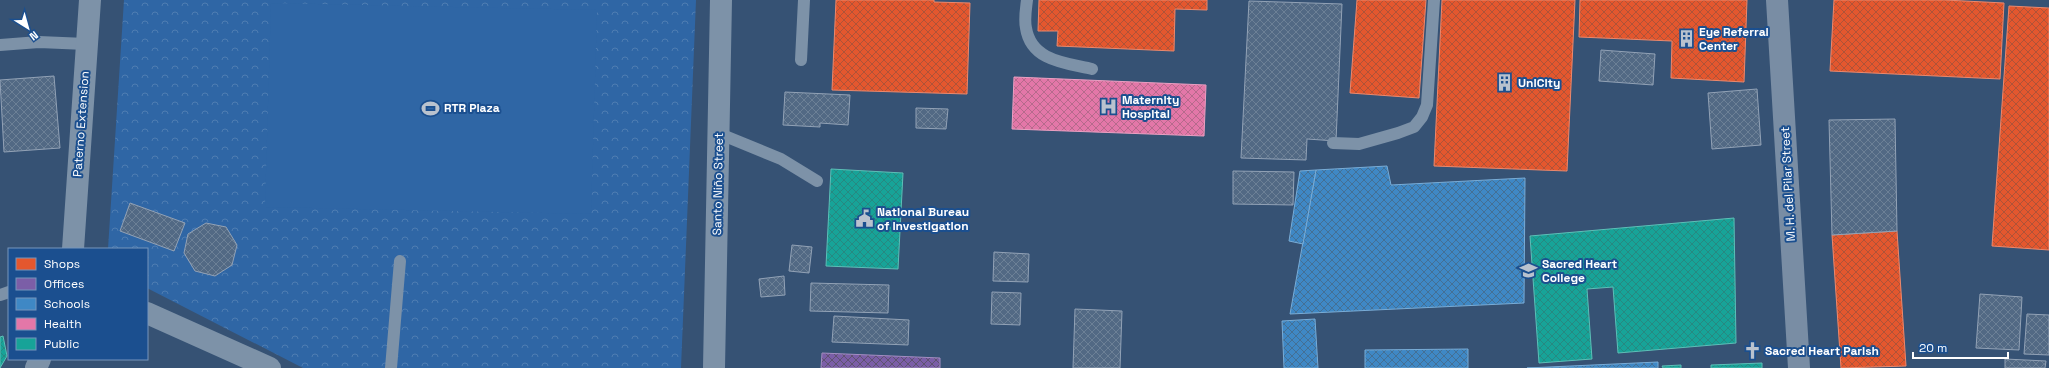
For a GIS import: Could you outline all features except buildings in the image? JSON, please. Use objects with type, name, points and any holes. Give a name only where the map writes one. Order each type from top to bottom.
[{"type":"street","name":"Paterno Extension","points":[[73,248],[90,0]]},
{"type":"street","name":"Santo Niño Street","points":[[714,368],[720,134],[721,0]]},
{"type":"street","name":"M. H. del Pilar Street","points":[[1777,0],[1799,368]]},
{"type":"street","points":[[148,313],[270,368]]},
{"type":"lane","points":[[801,60],[804,0]]},
{"type":"lane","points":[[1027,0],[1026,27],[1029,42],[1038,53],[1053,60],[1092,69]]},
{"type":"lane","points":[[1333,143],[1359,144],[1380,139],[1414,127],[1422,117],[1427,105],[1434,0]]},
{"type":"lane","points":[[0,45],[38,42],[86,44]]},
{"type":"lane","points":[[720,134],[781,159],[817,181]]},
{"type":"lane","points":[[391,368],[400,261]]},
{"type":"green space","points":[[124,0],[696,0],[681,368],[303,368],[148,289],[148,248],[108,248]]},
{"type":"green space","name":"RTR Plaza","points":[[271,3],[597,10],[591,214],[265,207]]},
{"type":"place","name":"Eye Referral Center","points":[[1686,39]]},
{"type":"place","name":"UniCity","points":[[1505,83]]},
{"type":"place","name":"Maternity Hospital","points":[[1109,107]]},
{"type":"place","name":"RTR Plaza","points":[[431,108]]},
{"type":"place","name":"National Bureau of Investigation","points":[[864,219]]},
{"type":"place","name":"Sacred Heart College","points":[[1529,271]]},
{"type":"place","name":"Sacred Heart Parish","points":[[1752,351]]}]
